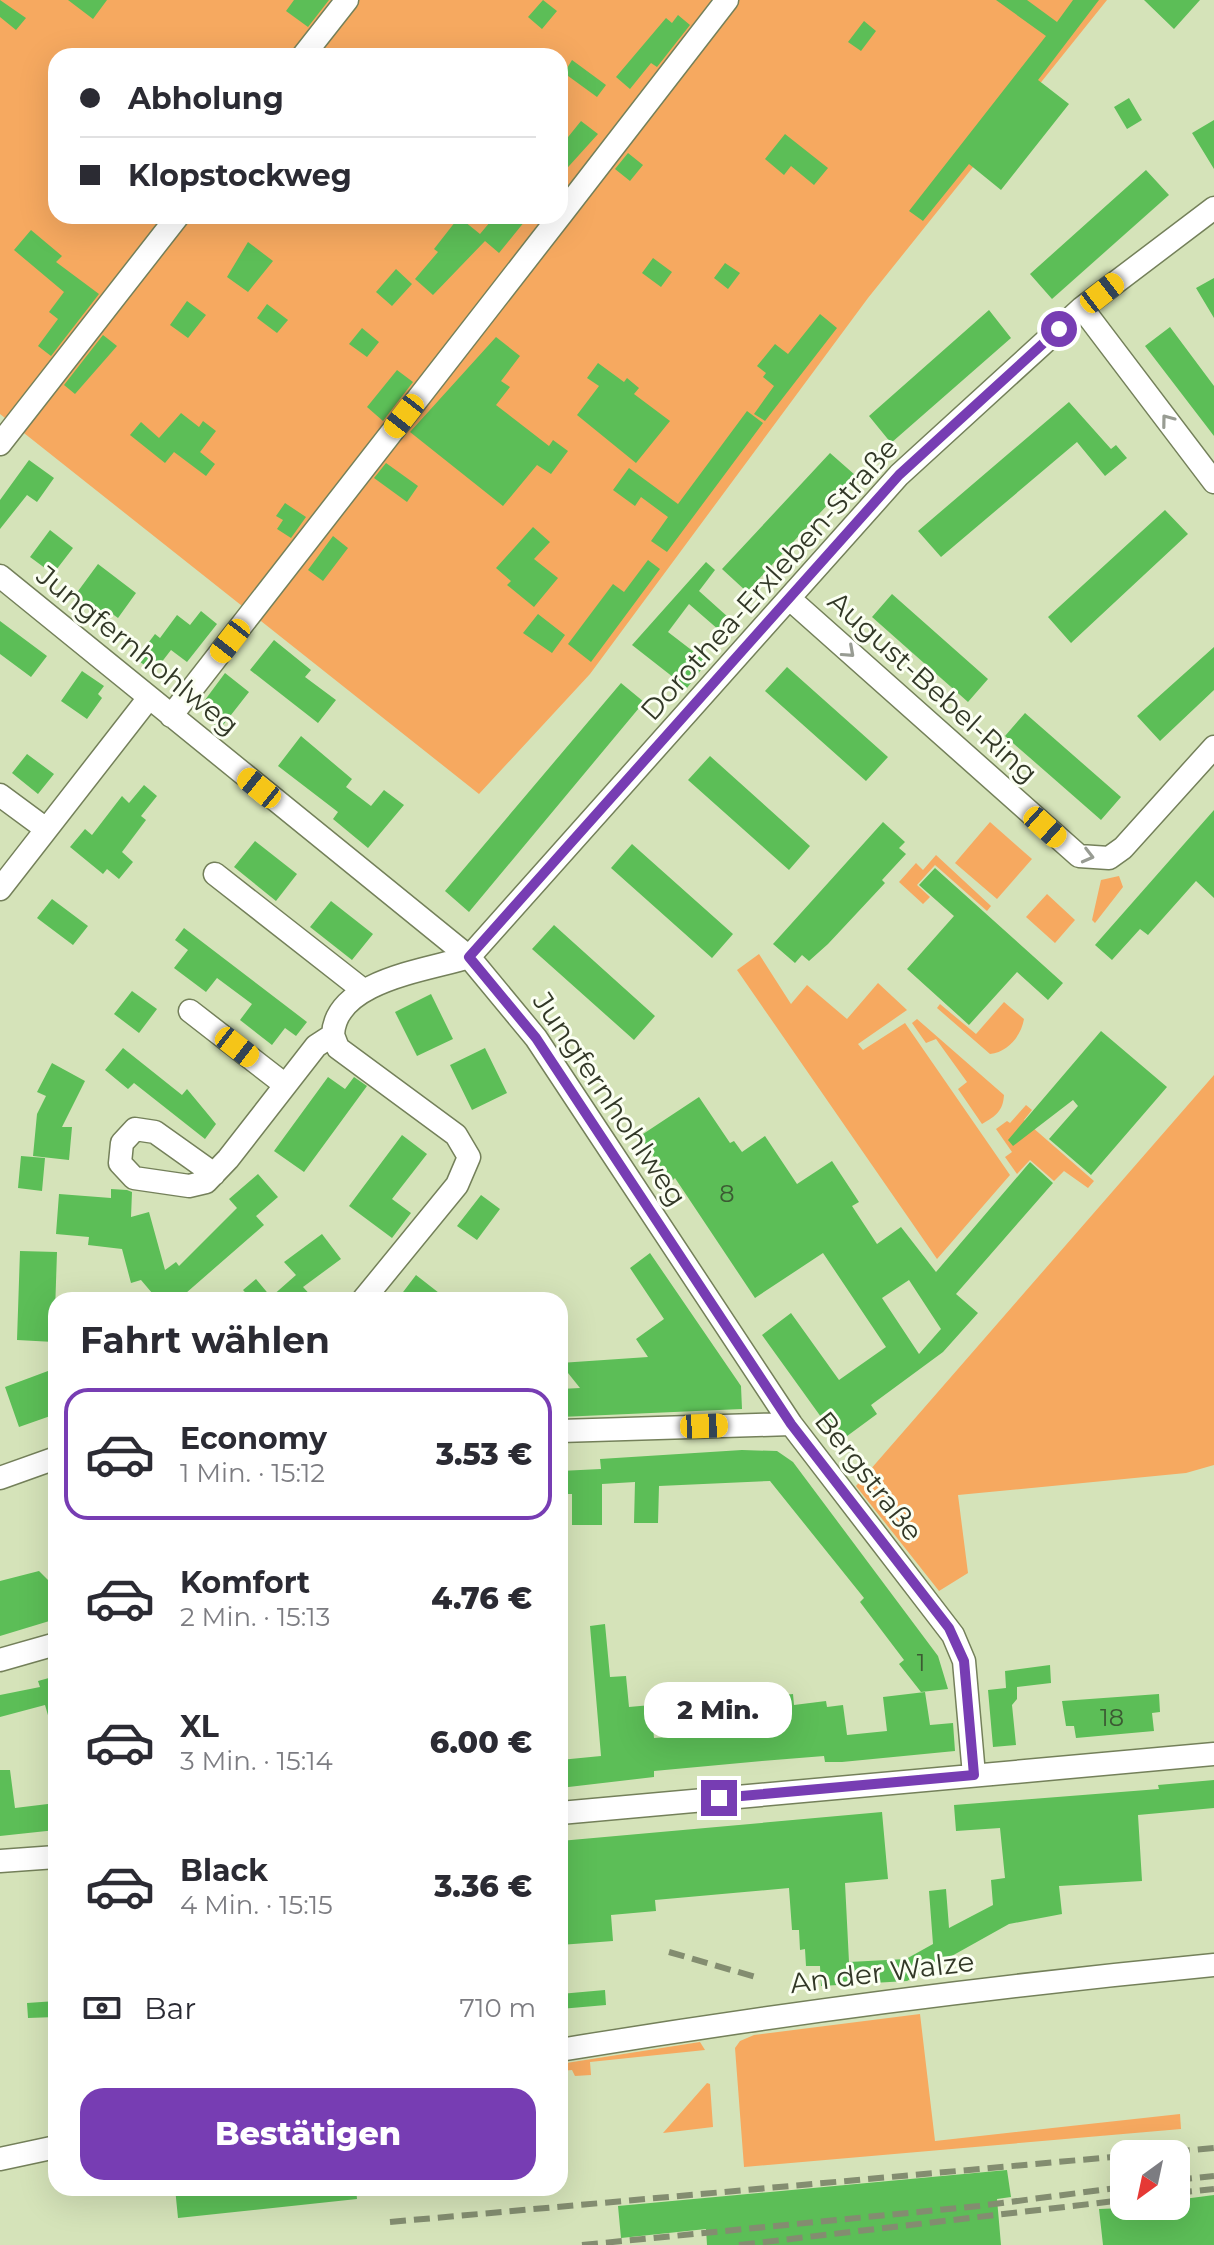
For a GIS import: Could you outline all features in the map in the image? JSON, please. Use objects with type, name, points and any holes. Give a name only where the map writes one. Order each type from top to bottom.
[{"type":"street","points":[[309,48],[347,0]]},
{"type":"street","points":[[568,206],[727,0]]},
{"type":"street","name":"Dorothea-Erxleben-Straße","points":[[469,957],[791,600],[899,475],[1082,308],[1214,208]]},
{"type":"street","points":[[0,444],[172,224]]},
{"type":"street","points":[[171,716],[554,224]]},
{"type":"street","points":[[1082,308],[1214,482]]},
{"type":"street","name":"Jungfernhohlweg","points":[[0,576],[469,957],[536,1038],[791,1424]]},
{"type":"street","name":"August-Bebel-Ring","points":[[791,600],[1079,856],[1109,858],[1123,848],[1214,747]]},
{"type":"street","points":[[0,889],[148,699]]},
{"type":"street","points":[[0,795],[46,829]]},
{"type":"street","points":[[215,874],[363,990]]},
{"type":"street","points":[[370,1292],[457,1185],[469,1157],[456,1135],[338,1048],[333,1035],[336,1022],[363,990],[469,957]]},
{"type":"street","points":[[190,1011],[284,1084]]},
{"type":"street","points":[[214,1174],[316,1046],[333,1035]]},
{"type":"street","name":"Bergstraße","points":[[568,1431],[791,1424],[958,1643],[964,1661],[974,1775]]},
{"type":"street","points":[[0,1478],[48,1461]]},
{"type":"street","points":[[0,1660],[48,1646]]},
{"type":"street","points":[[568,1812],[1214,1754]]},
{"type":"street","points":[[0,1861],[48,1858]]},
{"type":"street","name":"An der Walze","points":[[568,2049],[775,2016],[1048,1981],[1214,1965]]},
{"type":"street","points":[[0,2159],[48,2149]]},
{"type":"shaded area","points":[[0,0],[1107,0],[868,298],[590,674],[479,794],[0,414]]},
{"type":"shaded area","points":[[990,822],[1032,859],[997,899],[955,863]]},
{"type":"shaded area","points":[[936,855],[991,906],[987,911],[935,865],[917,885],[930,897],[923,904],[899,882],[916,863],[923,870]]},
{"type":"shaded area","points":[[1119,876],[1123,887],[1095,923],[1092,920],[1101,880]]},
{"type":"shaded area","points":[[1047,894],[1075,920],[1055,943],[1026,917]]},
{"type":"shaded area","points":[[759,954],[791,1004],[807,985],[847,1019],[878,983],[907,1010],[858,1044],[863,1050],[905,1023],[1010,1175],[937,1259],[737,970]]},
{"type":"shaded area","points":[[1004,1002],[1024,1019],[1017,1037],[1008,1047],[990,1054],[937,1008],[940,1004],[976,1034]]},
{"type":"shaded area","points":[[917,1019],[1004,1095],[995,1116],[982,1124],[958,1089],[967,1082],[936,1039],[926,1043],[912,1023]]},
{"type":"shaded area","points":[[1214,1075],[1214,1465],[1186,1473],[958,1495],[968,1573],[939,1591],[856,1486]]},
{"type":"shaded area","points":[[1026,1105],[1032,1110],[1024,1120],[1094,1181],[1088,1188],[1064,1171],[1054,1181],[1030,1160],[1017,1174],[1005,1157],[1012,1152],[996,1129],[1007,1121],[1010,1123]]},
{"type":"shaded area","points":[[920,2014],[935,2141],[1180,2114],[1181,2129],[744,2167],[735,2048],[740,2041],[754,2035]]},
{"type":"shaded area","points":[[700,2042],[705,2050],[590,2062],[591,2075],[575,2076],[572,2070],[568,2070],[568,2063]]},
{"type":"shaded area","points":[[707,2083],[710,2084],[713,2127],[663,2133]]},
{"type":"building","points":[[0,0],[26,18],[16,30],[0,17]]},
{"type":"building","points":[[68,0],[107,0],[93,19]]},
{"type":"building","points":[[294,0],[329,0],[308,27],[286,11]]},
{"type":"building","points":[[543,0],[557,11],[542,29],[528,17]]},
{"type":"building","points":[[996,0],[1027,0],[1057,22],[1073,0],[1099,0],[1038,80],[1069,104],[1001,190],[969,164],[923,221],[909,211],[1046,36]]},
{"type":"building","points":[[1144,0],[1200,0],[1174,29]]},
{"type":"building","points":[[678,15],[690,25],[657,67],[651,63],[630,89],[616,77],[666,18],[672,23]]},
{"type":"building","points":[[864,21],[876,31],[861,51],[848,42]]},
{"type":"building","points":[[572,60],[606,85],[597,97],[568,76]]},
{"type":"building","points":[[1129,98],[1142,120],[1127,129],[1114,107]]},
{"type":"building","points":[[1214,120],[1214,169],[1192,133]]},
{"type":"building","points":[[581,121],[598,134],[568,167],[568,137]]},
{"type":"building","points":[[785,134],[828,168],[814,185],[791,166],[784,175],[765,159]]},
{"type":"building","points":[[628,153],[643,165],[630,181],[615,169]]},
{"type":"building","points":[[1146,170],[1169,195],[1052,299],[1030,274]]},
{"type":"building","points":[[454,224],[468,224],[480,234],[488,224],[523,224],[499,253],[485,241],[433,295],[415,279],[438,252],[434,249]]},
{"type":"building","points":[[31,230],[62,256],[56,262],[99,294],[51,356],[38,346],[58,319],[49,312],[64,292],[14,250]]},
{"type":"building","points":[[248,242],[273,261],[248,292],[227,277]]},
{"type":"building","points":[[653,258],[672,272],[661,287],[642,273]]},
{"type":"building","points":[[725,263],[740,273],[728,289],[714,278]]},
{"type":"building","points":[[396,269],[412,284],[392,306],[376,292]]},
{"type":"building","points":[[1214,278],[1214,318],[1196,288]]},
{"type":"building","points":[[187,301],[206,315],[188,338],[170,325]]},
{"type":"building","points":[[267,304],[288,320],[277,333],[257,318]]},
{"type":"building","points":[[989,310],[1011,338],[891,443],[869,416]]},
{"type":"building","points":[[820,314],[837,328],[765,421],[754,414],[774,386],[763,377],[766,373],[757,366],[775,344],[788,354]]},
{"type":"building","points":[[1170,327],[1214,386],[1214,436],[1145,346]]},
{"type":"building","points":[[362,328],[379,342],[367,357],[349,344]]},
{"type":"building","points":[[103,335],[117,346],[75,394],[64,385]]},
{"type":"building","points":[[496,337],[520,356],[501,381],[510,387],[496,405],[549,446],[553,440],[568,451],[551,474],[537,465],[503,506],[410,432]]},
{"type":"building","points":[[598,363],[624,382],[627,378],[639,388],[634,394],[670,421],[636,463],[577,415],[599,386],[587,378]]},
{"type":"building","points":[[397,370],[413,382],[383,421],[367,407]]},
{"type":"building","points":[[1069,402],[1111,449],[1116,445],[1127,458],[1105,476],[1077,442],[941,557],[918,531]]},
{"type":"building","points":[[747,411],[763,423],[667,552],[651,541],[668,517],[641,497],[635,506],[613,490],[629,468],[678,504]]},
{"type":"building","points":[[181,413],[199,427],[203,421],[216,431],[200,452],[215,464],[206,476],[174,452],[165,463],[130,435],[141,422],[159,438]]},
{"type":"building","points":[[830,453],[855,475],[747,592],[722,569]]},
{"type":"building","points":[[29,460],[54,478],[37,502],[27,495],[0,529],[0,500]]},
{"type":"building","points":[[386,463],[418,486],[407,502],[374,478]]},
{"type":"building","points":[[285,503],[306,517],[291,538],[277,529],[283,520],[276,516]]},
{"type":"building","points":[[1165,510],[1188,534],[1071,643],[1048,617]]},
{"type":"building","points":[[533,527],[550,542],[534,559],[558,578],[534,607],[507,585],[511,581],[496,568]]},
{"type":"building","points":[[50,530],[73,548],[53,574],[30,557]]},
{"type":"building","points":[[333,536],[348,548],[323,581],[308,570]]},
{"type":"building","points":[[648,560],[660,569],[591,662],[568,644],[613,584],[624,592]]},
{"type":"building","points":[[706,562],[715,570],[699,591],[738,626],[727,637],[689,604],[668,632],[707,662],[687,688],[632,645]]},
{"type":"building","points":[[98,564],[136,593],[118,618],[107,610],[101,619],[73,598]]},
{"type":"building","points":[[892,594],[988,679],[968,702],[872,617]]},
{"type":"building","points":[[201,611],[217,624],[187,662],[171,650],[154,672],[136,659],[155,634],[160,638],[177,615],[190,625]]},
{"type":"building","points":[[538,614],[565,635],[552,653],[523,633]]},
{"type":"building","points":[[0,621],[47,656],[31,677],[0,654]]},
{"type":"building","points":[[274,640],[311,670],[305,677],[336,700],[318,723],[250,670]]},
{"type":"building","points":[[1214,647],[1214,690],[1160,741],[1137,716]]},
{"type":"building","points":[[787,667],[888,757],[866,781],[765,691]]},
{"type":"building","points":[[82,671],[104,686],[98,694],[102,698],[87,719],[61,701]]},
{"type":"building","points":[[225,673],[249,692],[220,729],[208,719],[212,713],[202,704]]},
{"type":"building","points":[[621,683],[644,702],[469,912],[445,891]]},
{"type":"building","points":[[1025,713],[1121,797],[1101,820],[1005,736]]},
{"type":"building","points":[[301,736],[352,779],[346,787],[371,806],[384,790],[404,805],[368,848],[333,819],[338,812],[278,766]]},
{"type":"building","points":[[27,754],[54,774],[38,794],[12,773]]},
{"type":"building","points":[[710,756],[810,846],[789,870],[688,780]]},
{"type":"building","points":[[144,785],[157,796],[141,816],[146,820],[122,852],[133,862],[119,879],[107,869],[103,874],[70,847],[85,829],[92,835],[122,796],[129,803]]},
{"type":"building","points":[[1214,810],[1214,898],[1196,881],[1148,935],[1140,929],[1112,960],[1095,945]]},
{"type":"building","points":[[883,822],[905,842],[899,848],[906,854],[882,880],[885,883],[828,944],[809,961],[802,955],[795,963],[773,944]]},
{"type":"building","points":[[255,841],[297,874],[276,901],[234,867]]},
{"type":"building","points":[[632,844],[733,934],[712,958],[611,868]]},
{"type":"building","points":[[935,868],[1063,983],[1048,1000],[1017,972],[969,1025],[907,969],[954,916],[919,885]]},
{"type":"building","points":[[52,899],[88,926],[73,945],[37,918]]},
{"type":"building","points":[[331,901],[373,934],[352,960],[310,927]]},
{"type":"building","points":[[554,925],[655,1016],[634,1040],[532,949]]},
{"type":"building","points":[[184,928],[307,1022],[296,1036],[285,1028],[272,1045],[240,1020],[252,1004],[217,978],[206,992],[174,968],[188,950],[175,940]]},
{"type":"building","points":[[132,991],[157,1009],[139,1033],[114,1014]]},
{"type":"building","points":[[431,994],[453,1039],[417,1056],[395,1012]]},
{"type":"building","points":[[1101,1031],[1167,1087],[1091,1175],[1049,1139],[1078,1106],[1073,1100],[1013,1146],[1008,1140]]},
{"type":"building","points":[[123,1048],[182,1095],[187,1089],[216,1124],[205,1139],[134,1083],[128,1089],[105,1070]]},
{"type":"building","points":[[485,1048],[507,1093],[472,1110],[450,1065]]},
{"type":"building","points":[[52,1063],[85,1081],[62,1127],[72,1127],[69,1160],[33,1156],[37,1114],[46,1096],[37,1092]]},
{"type":"building","points":[[328,1077],[345,1089],[354,1077],[367,1086],[304,1172],[274,1151]]},
{"type":"building","points":[[699,1097],[730,1143],[734,1141],[742,1152],[765,1136],[797,1184],[832,1161],[859,1202],[852,1206],[877,1244],[901,1227],[936,1272],[1030,1162],[1053,1183],[956,1294],[978,1313],[943,1352],[871,1405],[877,1414],[839,1442],[762,1335],[791,1313],[839,1380],[886,1347],[823,1253],[755,1298],[675,1178],[671,1182],[640,1136]],"holes":[[[909,1280],[941,1329],[919,1354],[882,1298]]]},
{"type":"building","points":[[402,1135],[427,1154],[392,1199],[411,1213],[392,1238],[349,1206]]},
{"type":"building","points":[[21,1156],[45,1158],[42,1191],[18,1188]]},
{"type":"building","points":[[258,1174],[278,1197],[256,1216],[264,1225],[187,1292],[151,1292],[141,1280],[131,1283],[122,1249],[88,1245],[89,1237],[56,1234],[59,1194],[111,1198],[111,1189],[127,1190],[132,1192],[131,1217],[149,1212],[165,1270],[176,1262],[179,1266],[237,1208],[229,1199]]},
{"type":"building","points":[[481,1195],[500,1209],[477,1240],[457,1226]]},
{"type":"building","points":[[322,1234],[341,1259],[303,1287],[308,1292],[277,1292],[296,1275],[284,1262]]},
{"type":"building","points":[[20,1251],[57,1252],[56,1292],[48,1292],[48,1342],[17,1340]]},
{"type":"building","points":[[650,1253],[741,1386],[742,1409],[568,1417],[568,1389],[580,1388],[568,1373],[568,1362],[648,1357],[636,1339],[664,1319],[630,1268]]},
{"type":"building","points":[[416,1275],[438,1292],[403,1292]]},
{"type":"building","points":[[256,1279],[267,1292],[245,1292],[243,1290]]},
{"type":"building","points":[[48,1371],[48,1417],[19,1427],[5,1387]]},
{"type":"building","points":[[742,1450],[777,1451],[793,1462],[938,1656],[948,1689],[921,1692],[899,1664],[904,1660],[860,1602],[864,1598],[770,1481],[659,1486],[658,1523],[634,1523],[635,1482],[602,1484],[602,1525],[572,1525],[568,1471],[601,1469],[600,1459]]},
{"type":"building","points":[[39,1571],[48,1580],[48,1621],[0,1636],[0,1581]]},
{"type":"building","points":[[605,1624],[610,1677],[626,1676],[629,1707],[651,1705],[654,1738],[698,1735],[698,1704],[722,1704],[721,1726],[768,1720],[765,1697],[793,1694],[794,1705],[826,1701],[827,1707],[843,1705],[847,1735],[887,1731],[883,1697],[925,1692],[930,1725],[953,1723],[955,1751],[842,1762],[825,1762],[824,1756],[654,1771],[654,1777],[568,1787],[568,1759],[601,1756],[590,1626]]},
{"type":"building","points":[[1050,1665],[1051,1683],[1017,1687],[1017,1699],[1012,1705],[1016,1745],[993,1747],[988,1690],[1006,1688],[1005,1671]]},
{"type":"building","points":[[48,1678],[48,1715],[45,1705],[0,1717],[0,1695],[40,1687],[38,1681]]},
{"type":"building","points":[[1159,1694],[1160,1712],[1152,1713],[1154,1731],[1076,1738],[1074,1726],[1066,1726],[1062,1701]]},
{"type":"building","points":[[0,1770],[10,1770],[15,1808],[48,1804],[48,1831],[0,1836]]},
{"type":"building","points":[[1214,1780],[1214,1808],[1138,1815],[1142,1881],[1059,1886],[1062,1914],[1009,1924],[907,1981],[821,1986],[820,1966],[806,1966],[805,1949],[800,1950],[799,1930],[792,1930],[789,1888],[655,1900],[656,1911],[611,1915],[613,1941],[568,1944],[568,1840],[882,1812],[888,1879],[845,1883],[849,1962],[906,1959],[933,1944],[929,1891],[946,1889],[949,1928],[993,1905],[991,1880],[1005,1878],[1000,1828],[956,1831],[954,1805],[1159,1789],[1158,1785]]},
{"type":"building","points":[[605,1990],[606,2005],[568,2008],[568,1993]]},
{"type":"building","points":[[48,2002],[48,2017],[28,2018],[27,2003]]},
{"type":"building","points":[[1007,2170],[1011,2197],[997,2199],[1001,2245],[707,2245],[706,2229],[621,2238],[618,2206]]},
{"type":"building","points":[[1214,2195],[1214,2245],[1103,2245],[1099,2209],[1110,2209],[1110,2220],[1190,2220],[1190,2198]]},
{"type":"building","points":[[176,2196],[357,2196],[357,2199],[178,2218]]},
{"type":"railway","points":[[669,1952],[759,1978]]},
{"type":"railway","points":[[1190,2150],[1214,2148]]},
{"type":"railway","points":[[390,2222],[1110,2157]]},
{"type":"railway","points":[[1190,2179],[1214,2176]]},
{"type":"railway","points":[[582,2245],[979,2206],[1110,2189]]},
{"type":"railway","points":[[1190,2192],[1214,2189]]},
{"type":"railway","points":[[739,2245],[1110,2202]]},
{"type":"route","points":[[719,1798],[974,1775],[964,1661],[949,1628],[791,1424],[536,1038],[469,957],[791,600],[899,475],[1059,329]]}]
